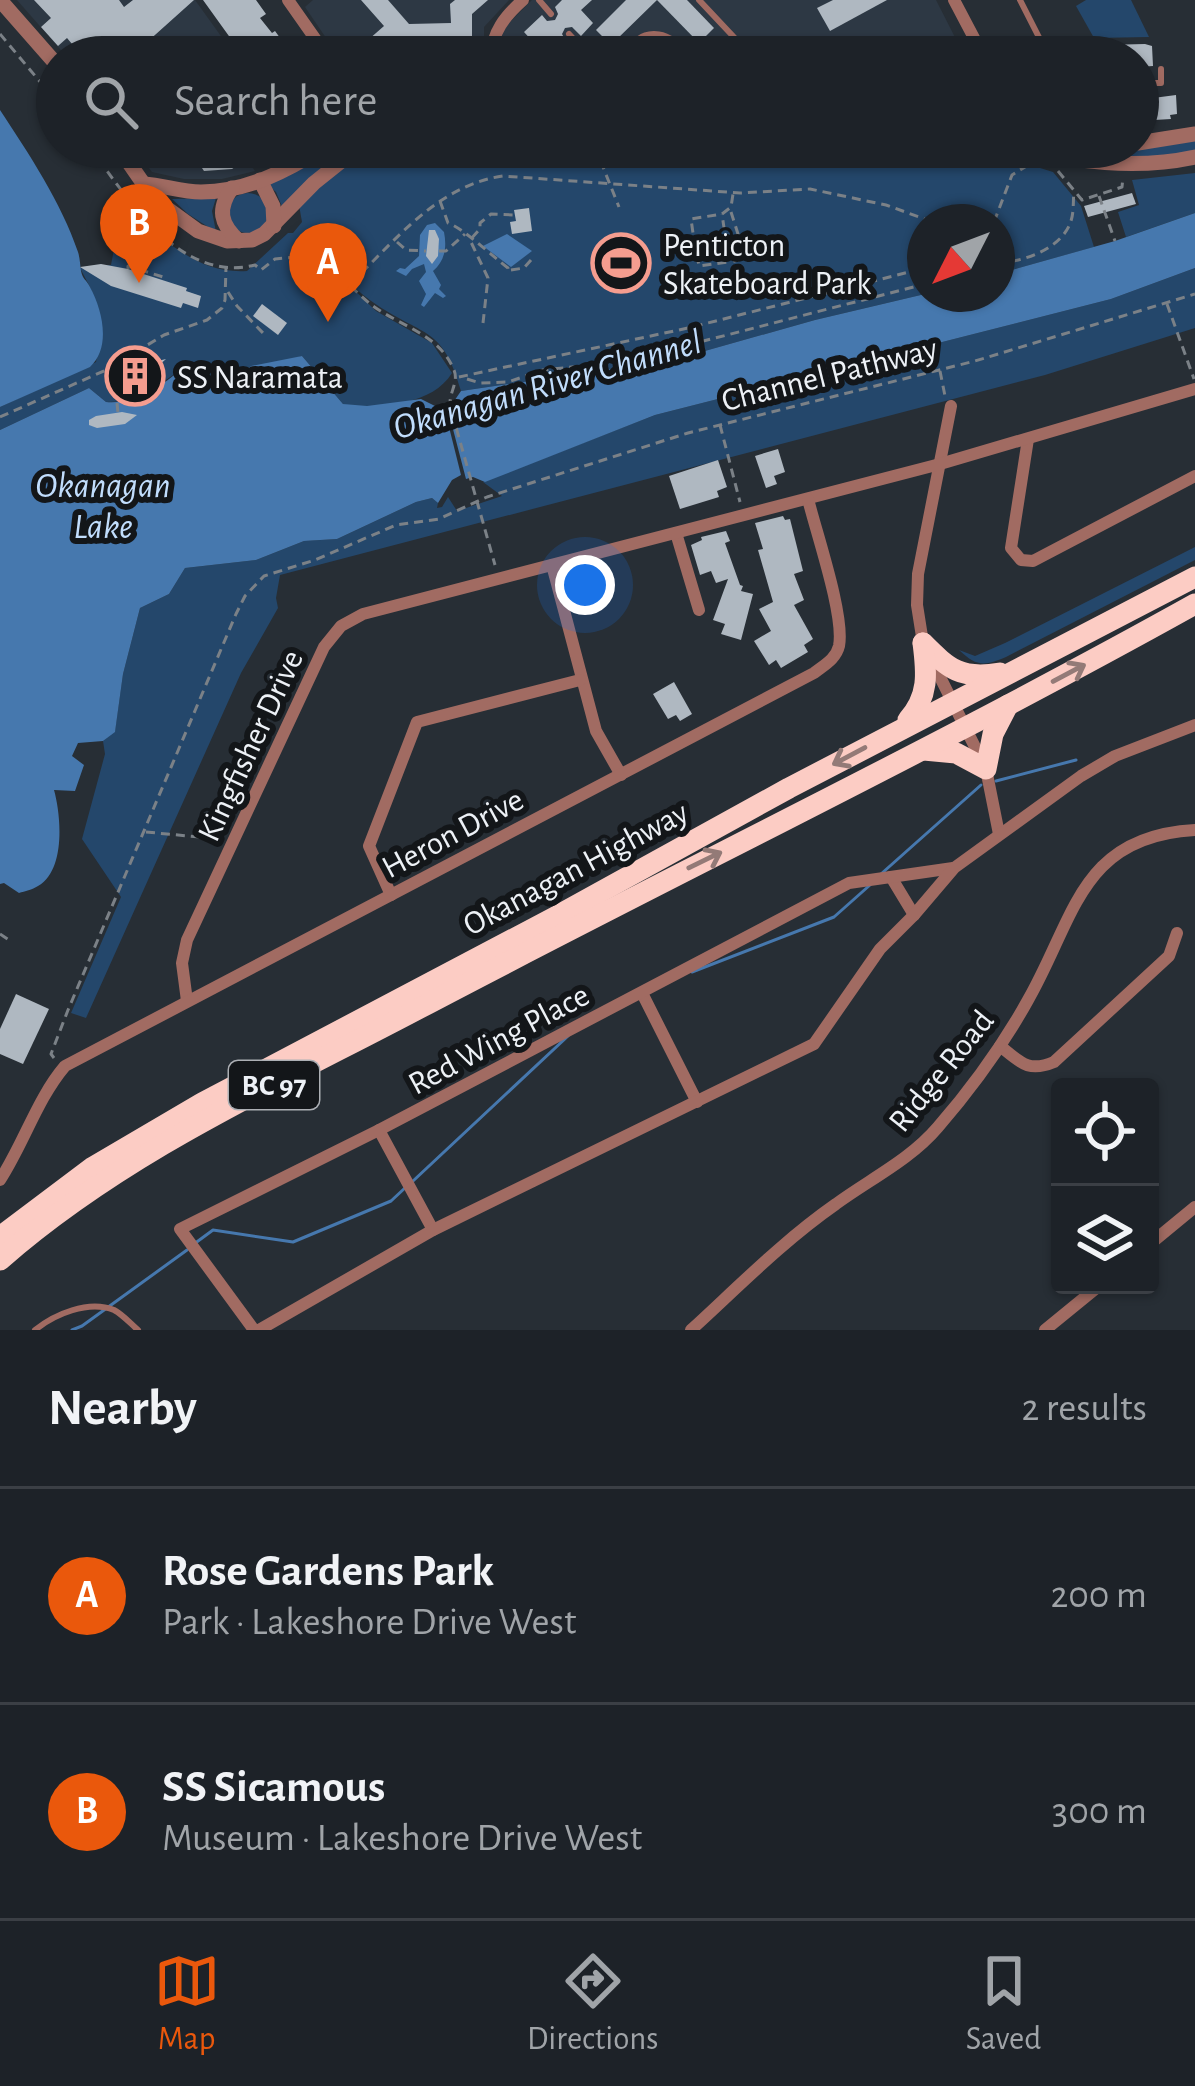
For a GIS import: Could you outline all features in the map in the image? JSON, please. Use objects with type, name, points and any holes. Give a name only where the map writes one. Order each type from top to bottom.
[{"type":"highway","name":"Okanagan Highway","points":[[0,1238],[93,1167],[202,1103],[952,702],[1195,578]]},
{"type":"highway","name":"Okanagan Highway","points":[[0,1260],[103,1181],[211,1118],[966,728],[1195,604]]},
{"type":"highway","points":[[923,643],[962,674],[1012,671]]},
{"type":"highway","points":[[900,730],[926,693],[923,643]]},
{"type":"highway","points":[[923,749],[956,753],[986,770],[993,734],[1008,705]]},
{"type":"street","points":[[0,0],[36,41]]},
{"type":"street","points":[[288,0],[313,36]]},
{"type":"street","points":[[495,36],[508,14],[524,0]]},
{"type":"street","points":[[954,0],[973,36]]},
{"type":"street","points":[[1159,139],[1195,134]]},
{"type":"street","points":[[1159,161],[1195,157]]},
{"type":"street","points":[[133,168],[154,200],[198,231],[218,240],[239,241],[260,237],[333,168]]},
{"type":"street","points":[[144,184],[200,192],[232,188],[289,168]]},
{"type":"street","points":[[260,180],[273,206],[274,226]]},
{"type":"street","points":[[232,188],[221,216],[239,241]]},
{"type":"street","name":"Kingfisher Drive","points":[[187,1001],[182,963],[187,940],[324,647],[341,626],[363,614],[940,464],[1195,385]]},
{"type":"street","points":[[951,406],[918,574],[917,605],[923,643],[986,770],[999,834]]},
{"type":"street","points":[[1028,439],[1011,548],[1021,560],[1033,561],[1195,476]]},
{"type":"street","name":"Heron Drive","points":[[62,1070],[814,673],[838,648],[840,622],[808,499]]},
{"type":"street","points":[[676,533],[699,610]]},
{"type":"street","points":[[552,565],[596,731],[621,775]]},
{"type":"street","points":[[392,895],[369,846],[417,722],[580,680]]},
{"type":"street","points":[[954,868],[1114,756],[1195,725]]},
{"type":"street","name":"Ridge Road","points":[[691,1330],[778,1249],[898,1163],[937,1129],[1000,1046],[1029,999],[1071,910],[1092,878],[1117,853],[1141,839],[1195,830]]},
{"type":"street","name":"Red Wing Place","points":[[954,868],[880,949],[814,1044],[433,1230],[256,1330],[180,1229],[849,883],[954,868]]},
{"type":"street","points":[[891,877],[914,915]]},
{"type":"street","points":[[1000,1046],[1025,1066],[1040,1068],[1054,1062],[1169,956],[1177,933]]},
{"type":"street","name":"Red Wing Place","points":[[642,993],[697,1102]]},
{"type":"street","points":[[0,1180],[62,1070]]},
{"type":"street","name":"Red Wing Place","points":[[379,1130],[433,1230]]},
{"type":"street","points":[[1159,1237],[1195,1207]]},
{"type":"street","points":[[1045,1330],[1089,1294]]},
{"type":"lane","points":[[539,0],[551,14]]},
{"type":"lane","points":[[699,0],[733,36]]},
{"type":"lane","points":[[1020,0],[1038,36]]},
{"type":"lane","points":[[1159,83],[1161,69]]},
{"type":"lane","points":[[35,1330],[70,1311],[94,1306],[116,1311],[138,1330]]},
{"type":"path","points":[[0,34],[36,76]]},
{"type":"path","points":[[604,168],[619,207]]},
{"type":"path","points":[[1002,204],[1012,175],[1022,168]]},
{"type":"path","points":[[1057,170],[1082,200],[1122,187],[1123,177]]},
{"type":"path","points":[[350,285],[439,200],[483,178],[587,180],[733,192],[810,189],[907,213]]},
{"type":"path","points":[[1015,260],[1042,252],[1064,232],[1071,221],[1074,191]]},
{"type":"path","points":[[729,208],[722,214],[691,219],[698,266],[738,260],[738,236],[729,208],[733,192]]},
{"type":"path","points":[[1099,194],[1115,241]]},
{"type":"path","points":[[439,200],[445,220],[462,228],[508,272],[524,268],[531,260]]},
{"type":"path","points":[[470,239],[491,214],[515,215]]},
{"type":"path","points":[[722,214],[729,262]]},
{"type":"path","points":[[140,270],[153,228]]},
{"type":"path","points":[[442,251],[465,234]]},
{"type":"path","points":[[725,237],[738,236]]},
{"type":"path","points":[[470,239],[488,278],[483,323]]},
{"type":"path","points":[[672,244],[694,240]]},
{"type":"path","points":[[396,241],[406,250],[423,251]]},
{"type":"path","points":[[316,255],[320,246]]},
{"type":"path","points":[[255,265],[261,270],[275,260],[316,255],[377,309],[434,341],[457,377]]},
{"type":"path","points":[[0,417],[106,370],[164,335],[207,320],[222,308],[226,267]]},
{"type":"path","points":[[128,269],[162,280]]},
{"type":"path","points":[[457,377],[688,328],[907,273]]},
{"type":"path","points":[[464,376],[480,383],[508,382],[543,370],[622,362],[907,289]]},
{"type":"path","points":[[227,290],[263,333]]},
{"type":"path","name":"Channel Pathway","points":[[62,1070],[51,1054],[236,614],[265,576],[397,525],[439,519],[476,501],[615,454],[889,385],[1195,294]]},
{"type":"path","points":[[1167,304],[1195,385]]},
{"type":"path","points":[[557,356],[567,366]]},
{"type":"path","points":[[528,362],[543,370]]},
{"type":"path","points":[[940,369],[951,406]]},
{"type":"path","points":[[457,377],[449,406],[499,579]]},
{"type":"path","points":[[117,403],[118,412]]},
{"type":"path","points":[[720,425],[743,515]]},
{"type":"path","points":[[145,832],[234,841]]},
{"type":"path","points":[[0,934],[9,940]]},
{"type":"shaded area","points":[[17,0],[195,0],[221,36],[49,36]]},
{"type":"shaded area","points":[[313,0],[509,0],[484,27],[484,36],[325,36],[305,7]]},
{"type":"shaded area","points":[[532,0],[936,0],[954,36],[500,36]]},
{"type":"shaded area","points":[[1086,0],[1131,0],[1149,36],[1093,36],[1076,6]]},
{"type":"shaded area","points":[[1195,141],[1195,153],[1159,157],[1159,147]]},
{"type":"shaded area","points":[[149,168],[255,171],[222,179],[184,179]]},
{"type":"shaded area","points":[[295,168],[329,168],[283,209],[267,184]]},
{"type":"shaded area","points":[[342,168],[1040,168],[1053,172],[1081,206],[1094,247],[1015,269],[1015,204],[907,204],[907,298],[673,360],[461,391],[439,344],[369,300],[315,252],[376,311],[432,343],[452,373],[443,384],[407,402],[351,407],[343,404],[302,356],[216,383],[197,384],[179,371],[135,401],[106,402],[89,388],[0,430],[0,407],[96,362],[102,328],[80,268],[111,265],[119,223],[130,209],[189,257],[222,269],[247,271],[302,222],[299,205]]},
{"type":"shaded area","points":[[1195,173],[1195,213],[1126,237],[1118,212],[1139,205],[1132,180]]},
{"type":"shaded area","points":[[248,193],[262,199],[268,213],[262,227],[248,233],[234,227],[228,213],[234,199]]},
{"type":"shaded area","points":[[216,198],[212,211],[216,232],[172,199]]},
{"type":"shaded area","points":[[1195,268],[1195,328],[1045,375],[280,575],[278,608],[241,673],[86,1018],[71,1013],[121,897],[82,839],[105,754],[103,741],[115,731],[140,608],[169,594],[185,568],[256,560],[304,541],[337,539],[432,498],[437,508],[448,497],[457,511],[502,496],[483,482],[655,415],[1111,299]]},
{"type":"shaded area","points":[[1195,547],[1195,560],[1006,657],[981,663],[959,650],[975,656],[1005,643]]},
{"type":"water","name":"Okanagan Lake","points":[[0,110],[63,215],[98,307],[103,340],[90,367],[0,407]]},
{"type":"water","name":"Okanagan River Channel","points":[[1195,213],[1195,268],[1111,299],[655,415],[485,482],[466,479],[448,410],[461,391],[673,360],[907,298],[907,312],[1015,312],[1015,269]]},
{"type":"water","points":[[435,223],[444,232],[445,243],[443,258],[433,271],[446,296],[435,293],[424,307],[426,294],[419,281],[426,272],[424,264],[406,276],[396,271],[419,256],[420,235]]},
{"type":"water","points":[[507,234],[532,251],[511,267],[483,246]]},
{"type":"water","name":"Okanagan Lake","points":[[302,356],[343,404],[421,399],[445,411],[461,475],[452,480],[438,503],[432,498],[416,502],[337,539],[304,541],[256,560],[185,568],[169,594],[140,608],[123,674],[115,732],[103,741],[78,743],[72,756],[84,765],[75,791],[54,790],[59,827],[53,868],[38,886],[19,893],[0,884],[0,430],[89,388],[106,402],[127,401],[179,371],[197,384],[216,383],[239,377],[251,366]]},
{"type":"building","points":[[34,0],[119,0],[124,7],[133,0],[194,0],[154,36],[49,36],[41,27],[51,18]]},
{"type":"building","points":[[203,0],[256,0],[266,14],[260,18],[279,36],[229,36]]},
{"type":"building","points":[[361,0],[388,0],[409,24],[451,23],[450,4],[455,0],[488,0],[472,14],[472,36],[373,36],[384,26]]},
{"type":"building","points":[[562,0],[592,0],[581,10],[593,23],[581,36],[572,27],[565,28],[563,36],[528,36],[524,32],[542,15],[547,21],[555,20],[555,7]]},
{"type":"building","points":[[626,0],[657,0],[620,36],[602,36],[596,30]]},
{"type":"building","points":[[657,0],[687,0],[714,28],[706,36],[692,36]]},
{"type":"building","points":[[833,0],[887,0],[830,31],[817,8]]},
{"type":"building","points":[[1176,95],[1177,114],[1170,115],[1171,119],[1159,120],[1159,97]]},
{"type":"building","points":[[1132,193],[1136,204],[1088,217],[1084,206]]},
{"type":"building","points":[[529,208],[532,231],[512,234],[514,210]]},
{"type":"building","points":[[429,230],[435,230],[439,239],[438,256],[432,264],[426,256]]},
{"type":"building","points":[[101,264],[187,288],[201,296],[198,308],[183,303],[181,308],[111,286],[80,267]]},
{"type":"building","points":[[262,304],[287,323],[278,335],[253,316]]},
{"type":"building","name":"SS Naramata","points":[[166,359],[130,386],[113,389],[115,381],[141,365]]},
{"type":"building","points":[[137,415],[125,424],[89,425],[96,416]]},
{"type":"building","points":[[778,449],[785,472],[774,476],[777,484],[766,488],[755,456]]},
{"type":"building","points":[[718,460],[727,487],[717,491],[719,497],[680,509],[669,476]]},
{"type":"building","points":[[783,516],[790,519],[803,571],[794,574],[804,600],[794,605],[813,639],[804,645],[808,652],[781,668],[776,660],[769,665],[754,641],[771,631],[759,609],[773,602],[755,523]]},
{"type":"building","points":[[726,531],[730,541],[725,543],[741,591],[753,594],[741,640],[721,634],[725,624],[713,620],[728,579],[716,583],[711,571],[700,575],[691,545],[701,537]]},
{"type":"building","points":[[674,682],[692,714],[680,721],[676,715],[668,719],[653,694]]},
{"type":"building","points":[[16,994],[49,1009],[23,1064],[0,1054],[0,1029]]},
{"type":"waterway","points":[[996,781],[1076,760]]},
{"type":"waterway","points":[[881,874],[981,785]]},
{"type":"waterway","points":[[692,972],[834,917],[870,885]]},
{"type":"waterway","points":[[413,1181],[568,1036]]},
{"type":"waterway","points":[[194,1244],[213,1230],[293,1242],[391,1201],[406,1187]]},
{"type":"waterway","points":[[72,1330],[187,1250]]},
{"type":"place","name":"Penticton Skateboard Park","points":[[621,263]]},
{"type":"place","name":"SS Sicamous","points":[[139,283]]},
{"type":"place","name":"Rose Gardens Park","points":[[328,322]]},
{"type":"place","name":"SS Naramata","points":[[135,376]]}]
